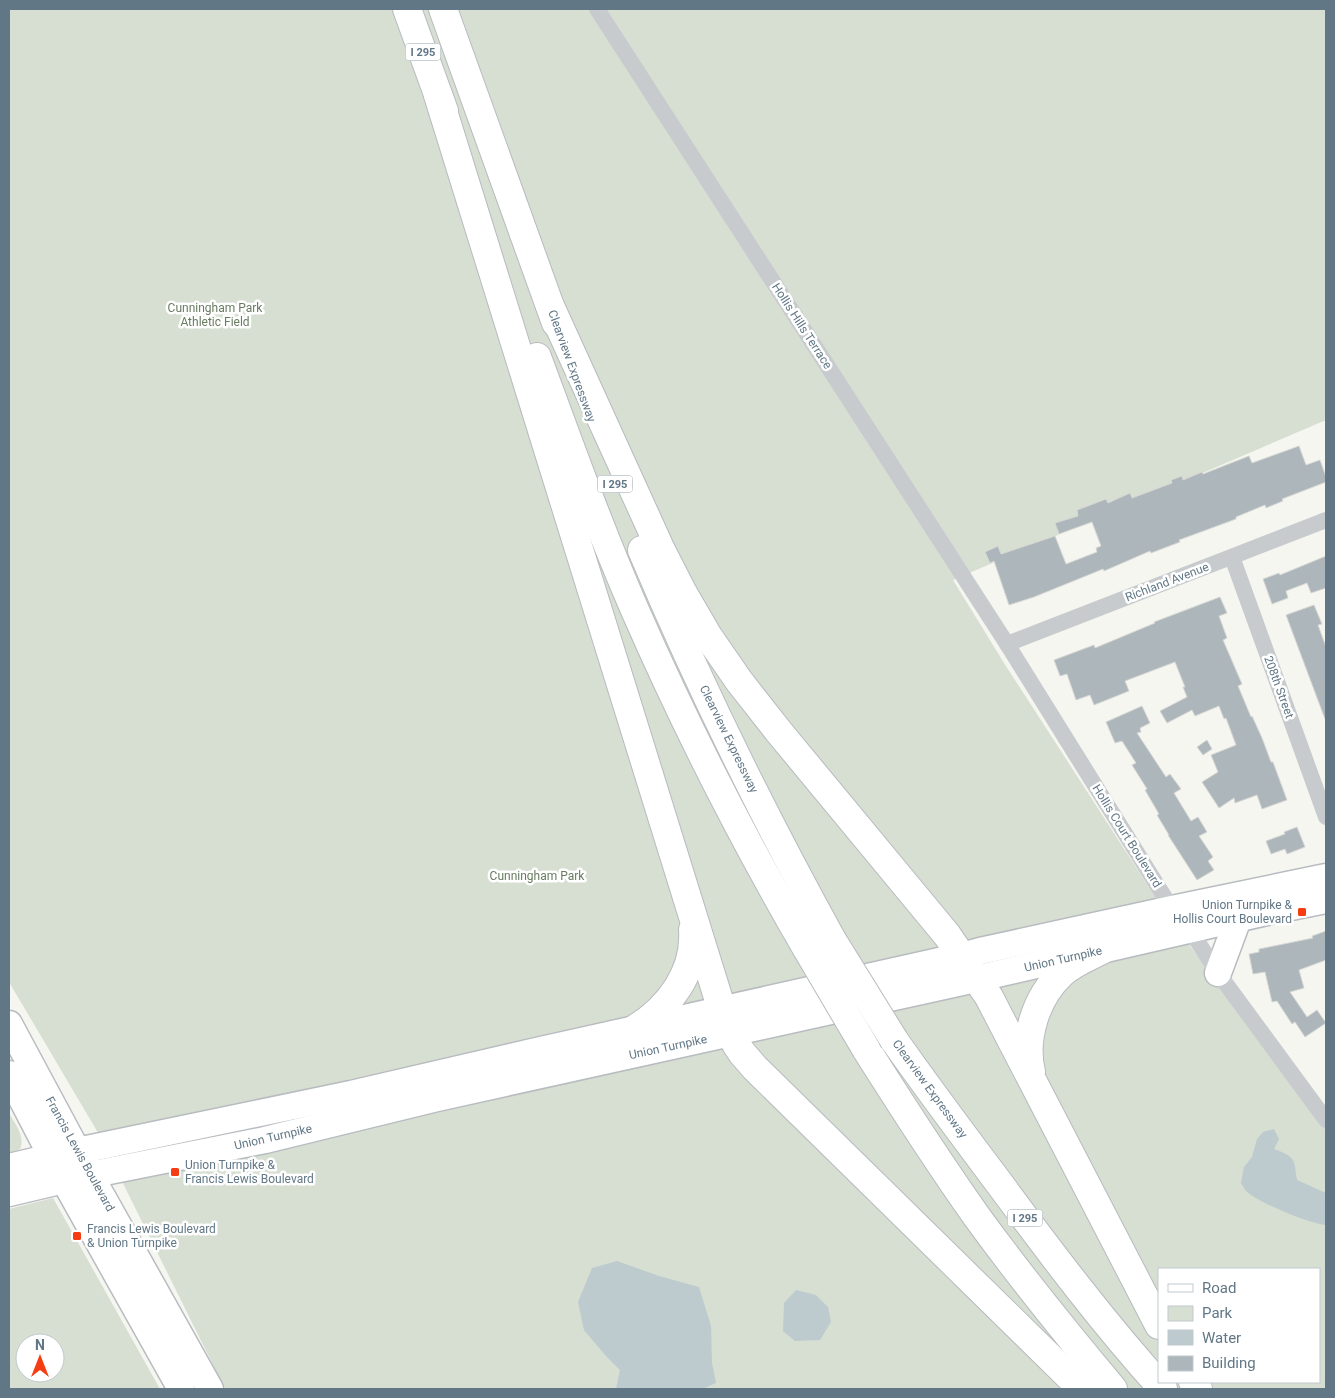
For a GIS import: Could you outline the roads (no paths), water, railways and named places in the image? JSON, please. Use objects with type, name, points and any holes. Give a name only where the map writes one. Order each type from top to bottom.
[{"type":"highway","name":"I 295","points":[[407,9],[523,317],[578,470],[634,608],[675,698],[716,780],[807,950],[866,1049],[920,1133],[976,1216],[1041,1301],[1113,1389]]},
{"type":"highway","name":"Clearview Expressway","points":[[443,9],[609,468],[662,596],[702,684],[790,863],[832,940],[894,1040],[948,1116],[1059,1264],[1163,1389]]},
{"type":"highway","points":[[438,95],[689,904],[727,1021],[742,1053],[755,1068],[1082,1389]]},
{"type":"highway","points":[[550,306],[660,548],[704,629],[762,711],[947,935],[989,997],[1158,1323]]},
{"type":"highway","points":[[635,1029],[646,1022],[667,1003],[682,980],[687,968],[692,945],[693,928],[689,904]]},
{"type":"highway","points":[[1040,1097],[1030,1067],[1029,1055],[1029,1041],[1035,1016],[1047,992],[1062,973],[1078,962],[1102,950]]},
{"type":"main road","name":"Union Turnpike","points":[[969,967],[989,948],[1326,877]]},
{"type":"main road","name":"Union Turnpike","points":[[9,1193],[64,1180],[265,1140],[437,1098],[727,1021],[969,967],[1102,950],[1326,900]]},
{"type":"main road","points":[[1218,973],[1238,919]]},
{"type":"main road","name":"Union Turnpike","points":[[9,1167],[351,1094],[635,1029],[727,1021]]},
{"type":"main road","name":"Francis Lewis Boulevard","points":[[9,1024],[90,1175],[210,1389]]},
{"type":"main road","name":"Francis Lewis Boulevard","points":[[9,1074],[64,1180],[181,1389]]},
{"type":"street","name":"Hollis Hills Terrace","points":[[597,9],[1007,644]]},
{"type":"street","name":"Richland Avenue","points":[[1007,644],[1326,520]]},
{"type":"street","name":"208th Street","points":[[1232,557],[1326,817]]},
{"type":"street","name":"Hollis Court Boulevard","points":[[1007,644],[1172,908],[1190,930],[1218,973],[1326,1120]]},
{"type":"water","points":[[1274,1129],[1279,1139],[1274,1149],[1286,1154],[1293,1160],[1297,1180],[1326,1193],[1326,1225],[1297,1217],[1273,1207],[1253,1197],[1241,1183],[1244,1167],[1252,1157],[1257,1139],[1263,1132]]},
{"type":"water","points":[[617,1261],[659,1276],[699,1287],[711,1326],[712,1363],[716,1383],[702,1389],[616,1389],[620,1370],[584,1330],[578,1302],[592,1268]]},
{"type":"water","points":[[796,1290],[816,1295],[828,1307],[831,1322],[820,1340],[795,1341],[783,1331],[784,1303]]},
{"type":"place","name":"Union Turnpike & Hollis Court Boulevard","points":[[1302,912]]},
{"type":"place","name":"Union Turnpike & Francis Lewis Boulevard","points":[[175,1172]]},
{"type":"place","name":"Francis Lewis Boulevard & Union Turnpike","points":[[77,1236]]},
{"type":"park label","name":"Cunningham Park Athletic Field","points":[[215,315]]},
{"type":"park label","name":"Cunningham Park","points":[[537,876]]}]
